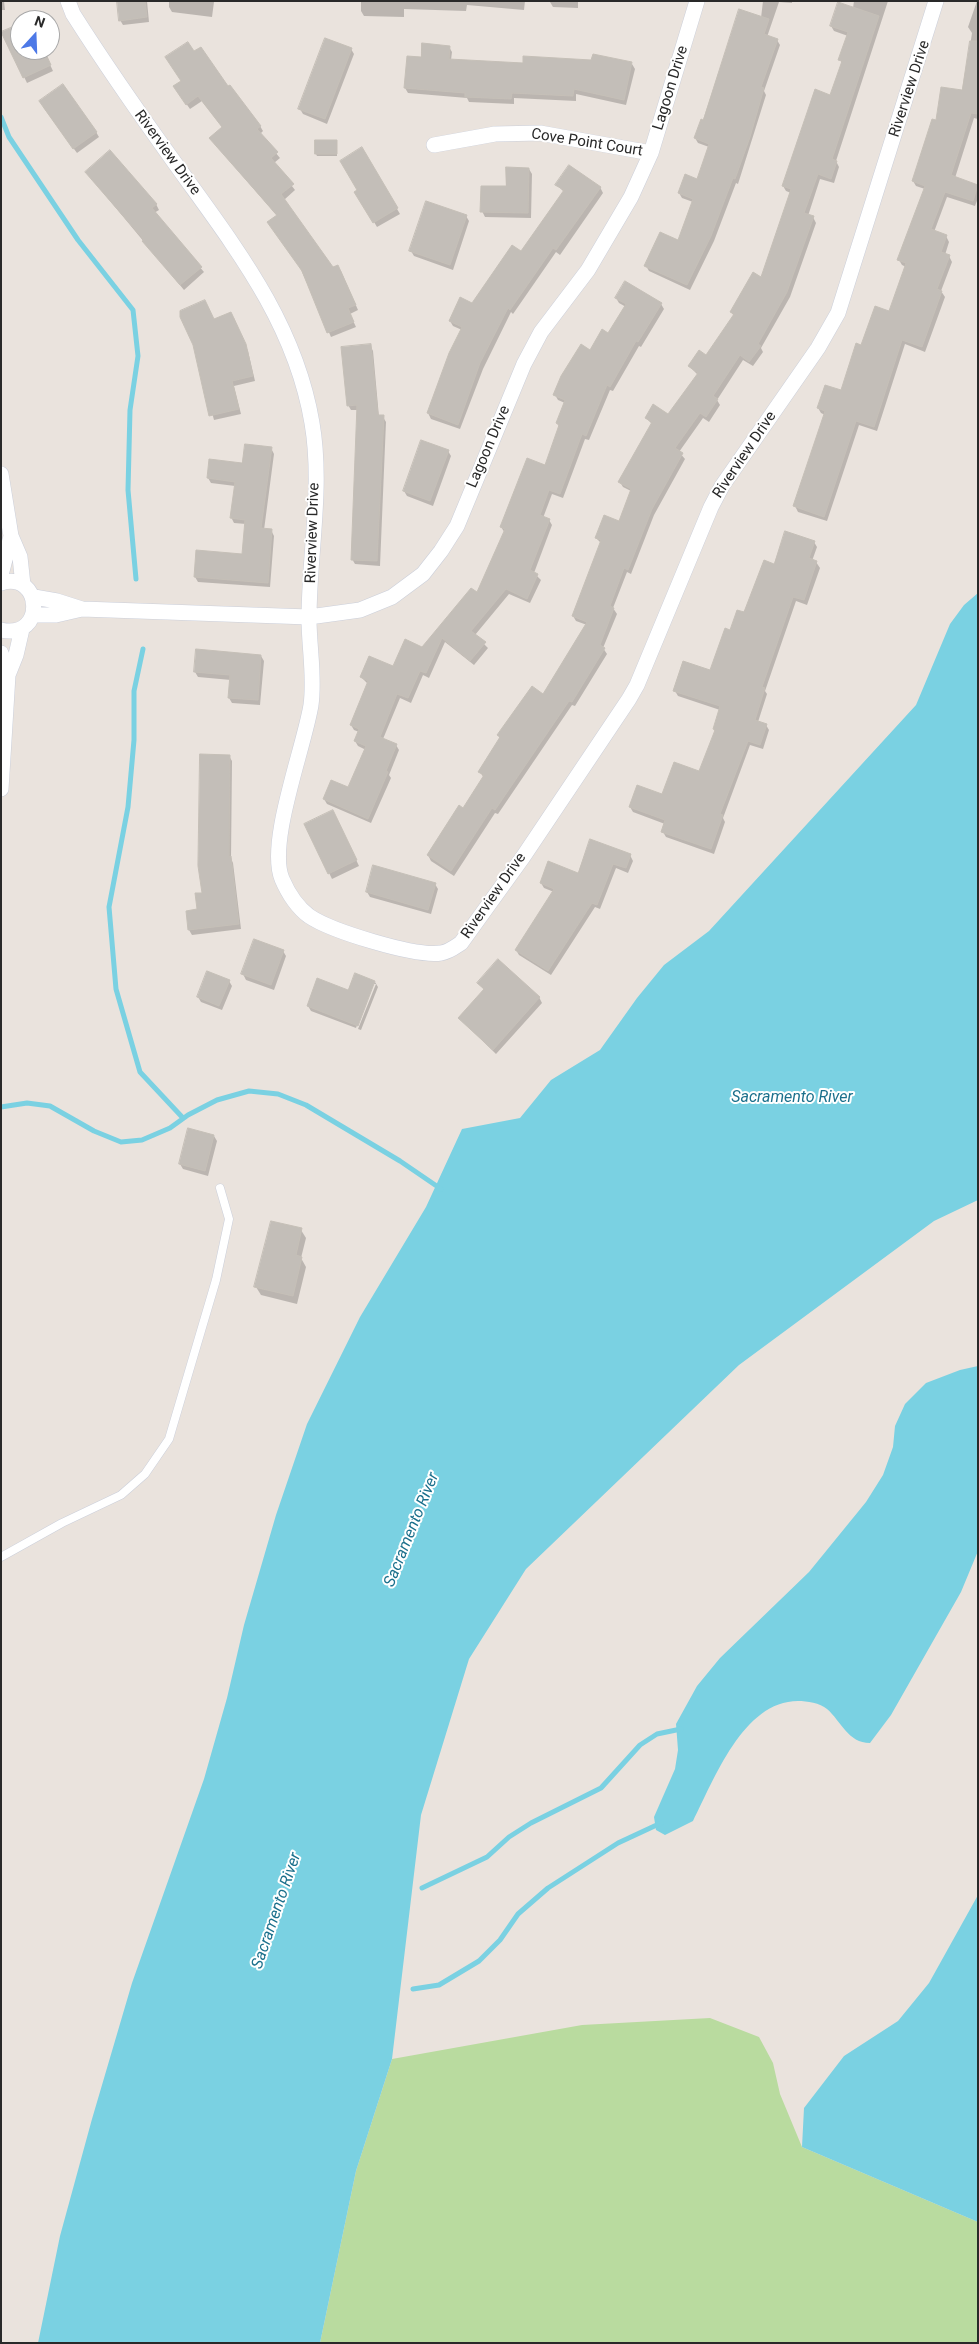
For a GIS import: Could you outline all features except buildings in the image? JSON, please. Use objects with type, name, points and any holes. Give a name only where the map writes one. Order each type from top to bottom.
[{"type":"street","name":"Riverview Drive","points":[[68,1],[73,14],[116,82],[243,258],[279,320],[297,361],[306,390],[315,449],[309,618],[311,702],[282,825],[277,856],[282,878],[302,910],[323,924],[382,943],[422,953],[446,952],[461,943],[522,857],[638,685],[711,506],[722,486],[818,348],[838,313],[923,49],[936,1]]},
{"type":"street","name":"Lagoon Drive","points":[[82,609],[309,618],[360,610],[392,597],[423,574],[457,526],[524,364],[541,332],[588,270],[631,196],[651,153],[697,1]]},
{"type":"street","name":"Cove Point Court","points":[[434,145],[495,134],[540,133],[651,153]]},
{"type":"street","points":[[1,474],[11,536],[20,557],[24,585],[34,597],[57,601],[82,609]]},
{"type":"street","points":[[1,574],[11,536]]},
{"type":"street","points":[[1,583],[15,582],[24,585]]},
{"type":"street","points":[[1,789],[8,674],[16,655],[22,629],[33,615],[34,597]]},
{"type":"street","points":[[33,615],[56,615],[82,609]]},
{"type":"street","points":[[1,630],[8,632],[22,629]]},
{"type":"street","points":[[1,653],[8,674]]},
{"type":"lane","points":[[1,1557],[62,1523],[121,1495],[145,1474],[169,1439],[216,1280],[229,1219],[220,1188]]},
{"type":"green space","points":[[710,2018],[759,2037],[773,2063],[780,2094],[802,2147],[978,2222],[978,2343],[320,2343],[356,2171],[392,2059],[582,2025]]},
{"type":"water","name":"Sacramento River","points":[[978,593],[978,1200],[934,1221],[739,1365],[526,1569],[469,1659],[421,1815],[392,2059],[356,2171],[320,2343],[38,2343],[60,2236],[92,2119],[132,1983],[204,1779],[227,1698],[244,1625],[276,1515],[307,1424],[360,1317],[426,1207],[462,1129],[520,1118],[551,1080],[600,1050],[637,998],[664,965],[709,931],[916,705],[950,624],[964,605]]},
{"type":"water","points":[[978,1366],[978,1551],[961,1592],[891,1715],[870,1743],[862,1742],[850,1735],[832,1714],[821,1705],[798,1701],[779,1704],[761,1714],[746,1728],[721,1765],[693,1821],[665,1835],[656,1830],[654,1817],[675,1769],[678,1750],[676,1724],[697,1686],[720,1658],[809,1572],[866,1502],[883,1475],[893,1447],[895,1426],[905,1404],[926,1383],[960,1370]]},
{"type":"water","points":[[978,1895],[978,2222],[802,2147],[804,2108],[844,2056],[898,2021],[929,1983]]},
{"type":"waterway","points":[[1,117],[9,137],[78,240],[133,310],[138,356],[130,410],[128,490],[136,579]]},
{"type":"waterway","points":[[143,649],[134,691],[134,740],[128,807],[109,907],[116,989],[140,1072],[183,1118]]},
{"type":"waterway","points":[[1,1107],[27,1103],[50,1106],[94,1131],[121,1142],[142,1140],[170,1128],[188,1115],[217,1100],[249,1091],[278,1094],[306,1105],[400,1161],[441,1189]]},
{"type":"waterway","points":[[422,1888],[487,1857],[509,1837],[531,1823],[601,1788],[640,1745],[657,1734],[681,1729]]},
{"type":"waterway","points":[[413,1989],[439,1985],[479,1961],[500,1940],[518,1914],[548,1888],[618,1843],[661,1823]]}]
